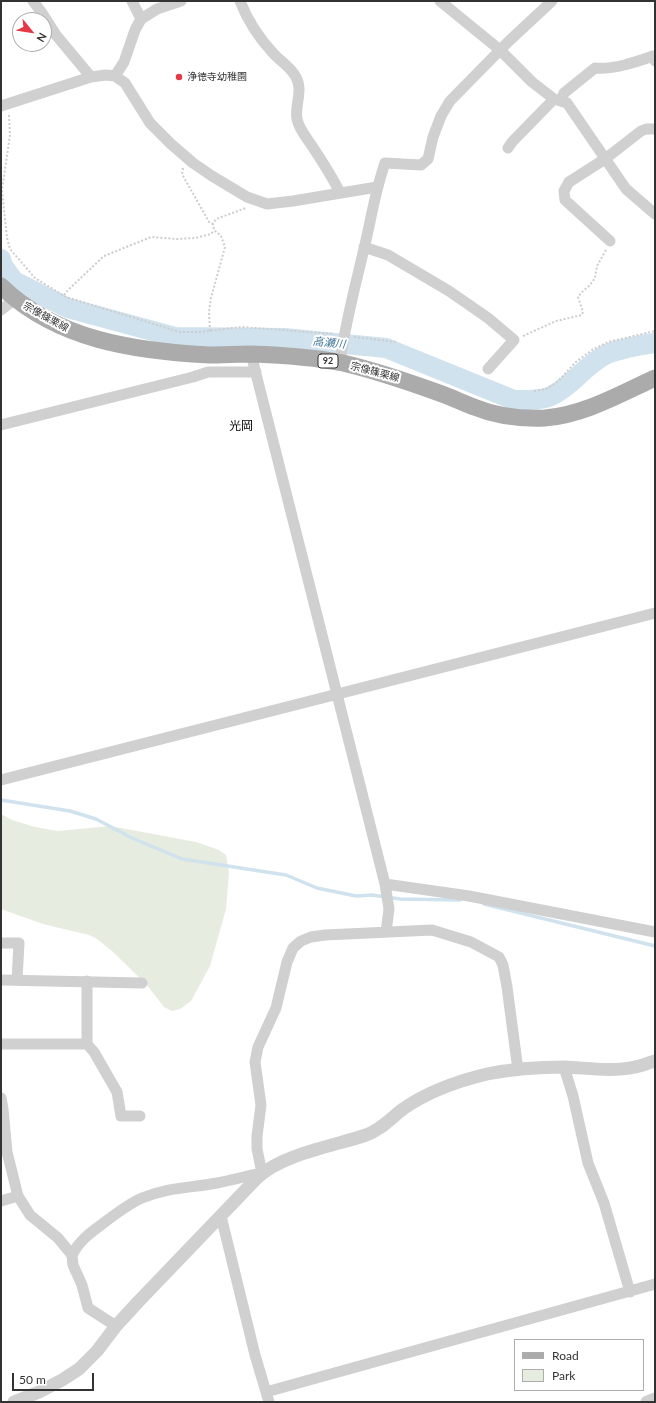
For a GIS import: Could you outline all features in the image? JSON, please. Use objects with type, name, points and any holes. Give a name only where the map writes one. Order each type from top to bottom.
[{"type":"main road","name":"宗像篠栗線","points":[[1,286],[15,299],[55,324],[69,331],[95,339],[144,349],[210,355],[251,354],[296,356],[340,362],[402,379],[450,396],[475,408],[495,414],[515,417],[545,418],[567,414],[593,406],[655,378]]},
{"type":"street","points":[[33,1],[56,35],[91,78]]},
{"type":"street","points":[[132,1],[141,19]]},
{"type":"street","points":[[115,76],[124,62],[135,30],[141,19],[157,9],[181,1]]},
{"type":"street","points":[[240,1],[245,14],[264,42],[295,75],[299,94],[297,118],[301,129],[335,182],[340,193]]},
{"type":"street","points":[[440,1],[500,50],[532,82],[557,100],[567,103],[626,189],[655,214]]},
{"type":"street","points":[[340,362],[343,335],[377,187],[385,163],[421,166],[428,159],[441,116],[450,101],[500,50],[552,1]]},
{"type":"street","points":[[508,148],[512,142],[564,93],[595,68],[602,69],[653,56],[655,61]]},
{"type":"street","points":[[4,105],[91,78],[106,75],[115,76],[125,83],[150,123],[171,144],[212,176],[247,197],[267,204],[377,187]]},
{"type":"street","points":[[610,242],[565,200],[564,192],[569,182],[605,159],[641,131],[646,129],[655,129]]},
{"type":"street","points":[[364,247],[388,255],[449,290],[488,318],[514,340],[488,369]]},
{"type":"street","points":[[1,310],[15,299]]},
{"type":"street","points":[[251,354],[385,884],[389,909],[386,932]]},
{"type":"street","points":[[1,425],[186,379],[208,372],[256,372]]},
{"type":"street","points":[[1,780],[655,614]]},
{"type":"street","points":[[385,884],[469,896],[655,932]]},
{"type":"street","points":[[262,1173],[257,1149],[261,1105],[255,1062],[258,1047],[276,1008],[287,962],[293,948],[302,941],[311,937],[432,930],[471,942],[499,957],[503,965],[507,987],[518,1070]]},
{"type":"street","points":[[1,943],[18,943],[17,980]]},
{"type":"street","points":[[1,980],[142,983]]},
{"type":"street","points":[[87,981],[87,1044],[94,1052],[117,1092],[121,1116],[140,1116]]},
{"type":"street","points":[[1,1044],[87,1044]]},
{"type":"street","points":[[14,1402],[56,1383],[79,1369],[116,1326],[262,1173],[274,1166],[299,1155],[375,1132],[404,1109],[431,1093],[462,1081],[488,1074],[518,1070],[564,1067],[614,1070],[635,1067],[655,1061]]},
{"type":"street","points":[[564,1067],[573,1096],[588,1163],[604,1203],[630,1292]]},
{"type":"street","points":[[2,1105],[7,1152],[18,1196],[30,1214],[58,1238],[72,1254]]},
{"type":"street","points":[[116,1326],[88,1308],[82,1285],[73,1265],[72,1254],[77,1245],[116,1213],[142,1198],[169,1190],[216,1183],[262,1173]]},
{"type":"street","points":[[1,1201],[18,1196]]},
{"type":"street","points":[[221,1216],[255,1355],[268,1397],[655,1284]]},
{"type":"street","points":[[647,1402],[655,1399]]},
{"type":"path","points":[[4,105],[9,112],[10,135],[2,190],[7,238],[10,249],[35,278],[64,295],[180,332],[199,332],[242,327],[343,335],[364,339],[397,342]]},
{"type":"path","points":[[186,157],[182,164],[182,174],[209,222],[213,224]]},
{"type":"path","points":[[210,331],[209,312],[211,298],[225,247],[221,236],[214,230],[213,224],[216,219],[250,207],[257,200]]},
{"type":"path","points":[[64,295],[104,256],[151,237],[177,239],[195,238],[211,234],[214,230]]},
{"type":"path","points":[[514,340],[556,321],[582,315],[583,312],[578,297],[595,278],[597,266],[610,242]]},
{"type":"path","points":[[534,391],[546,389],[556,383],[576,362],[592,350],[608,342],[655,331]]},
{"type":"green space","points":[[1,814],[12,820],[35,827],[58,831],[110,826],[196,842],[219,850],[226,855],[229,873],[226,909],[210,966],[191,1001],[180,1009],[172,1011],[164,1007],[146,984],[112,951],[97,939],[89,935],[43,924],[1,909]]},
{"type":"waterway","name":"高瀬川","points":[[1,259],[3,266],[14,281],[68,308],[175,337],[284,338],[386,348],[514,400],[534,400],[549,397],[567,386],[599,358],[612,352],[655,343]]},
{"type":"waterway","points":[[1,800],[70,811],[96,819],[132,838],[182,859],[286,875],[317,888],[356,896],[372,895],[400,899],[460,900]]},
{"type":"waterway","points":[[484,904],[655,946]]},
{"type":"place","name":"浄徳寺幼稚園","points":[[179,77]]},
{"type":"district","name":"光岡","points":[[241,426]]}]
